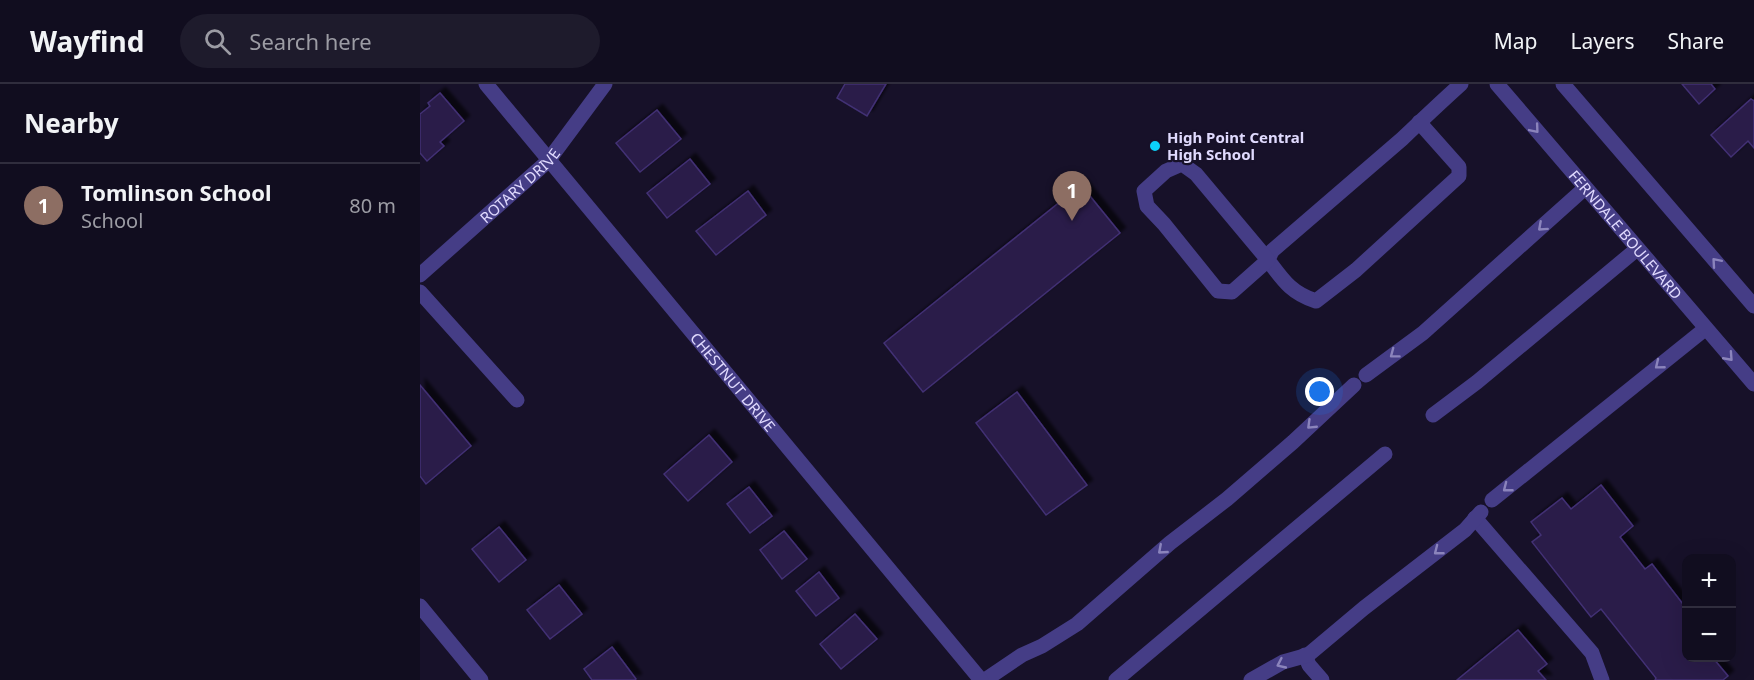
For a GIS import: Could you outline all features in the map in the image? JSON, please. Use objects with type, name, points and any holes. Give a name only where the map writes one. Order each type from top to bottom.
[{"type":"street","name":"CHESTNUT DRIVE","points":[[486,84],[983,680]]},
{"type":"street","name":"ROTARY DRIVE","points":[[420,274],[548,161],[605,84]]},
{"type":"street","points":[[1419,122],[1460,167],[1459,176],[1356,270],[1316,301],[1303,297],[1287,286],[1268,260],[1197,174],[1182,164],[1166,171],[1144,191],[1147,206],[1218,291],[1232,292],[1268,260],[1272,251],[1461,84]]},
{"type":"street","name":"FERNDALE BOULEVARD","points":[[1497,84],[1754,384]]},
{"type":"street","points":[[1563,84],[1754,306]]},
{"type":"street","points":[[1366,375],[1423,333],[1585,188]]},
{"type":"street","points":[[1433,416],[1637,249]]},
{"type":"street","points":[[420,292],[517,400]]},
{"type":"street","points":[[1492,500],[1705,329]]},
{"type":"street","points":[[983,680],[1077,624],[1170,543],[1227,499],[1354,385]]},
{"type":"street","points":[[1116,680],[1385,454]]},
{"type":"street","points":[[1251,680],[1283,662],[1305,655],[1465,530],[1478,515],[1592,653],[1602,680]]},
{"type":"street","points":[[420,606],[481,680]]},
{"type":"street","points":[[1305,655],[1309,665],[1322,680]]},
{"type":"building","points":[[845,84],[886,84],[867,116],[837,98]]},
{"type":"building","points":[[1682,84],[1711,84],[1715,89],[1699,104]]},
{"type":"building","points":[[440,93],[464,121],[440,142],[444,146],[427,161],[420,153],[420,114]]},
{"type":"building","points":[[1751,99],[1754,101],[1754,148],[1748,141],[1731,157],[1711,135]]},
{"type":"building","points":[[657,110],[681,139],[640,172],[616,143]]},
{"type":"building","points":[[690,159],[710,184],[667,218],[647,193]]},
{"type":"building","points":[[1081,185],[1120,233],[923,392],[884,343]]},
{"type":"building","points":[[748,191],[766,215],[716,255],[696,231]]},
{"type":"building","points":[[420,385],[471,446],[426,484],[420,476]]},
{"type":"building","points":[[1017,392],[1087,485],[1046,515],[976,423]]},
{"type":"building","points":[[709,435],[732,462],[688,501],[664,474]]},
{"type":"building","points":[[1601,485],[1633,526],[1620,537],[1645,569],[1652,564],[1682,603],[1682,662],[1716,662],[1728,676],[1723,680],[1655,680],[1656,678],[1601,609],[1591,617],[1532,542],[1541,535],[1531,522],[1562,498],[1571,509]]},
{"type":"building","points":[[749,487],[772,516],[750,533],[727,504]]},
{"type":"building","points":[[499,527],[526,560],[499,582],[472,549]]},
{"type":"building","points":[[784,531],[807,559],[782,579],[760,550]]},
{"type":"building","points":[[819,572],[839,598],[816,616],[796,591]]},
{"type":"building","points":[[559,585],[582,614],[550,639],[527,610]]},
{"type":"building","points":[[855,614],[877,639],[841,669],[820,644]]},
{"type":"building","points":[[1518,630],[1547,664],[1538,671],[1546,680],[1457,680]]},
{"type":"building","points":[[612,647],[635,680],[592,680],[584,669]]},
{"type":"place","name":"High Point Central High School","points":[[1155,146]]},
{"type":"place","name":"Tomlinson School","points":[[1072,221]]}]
